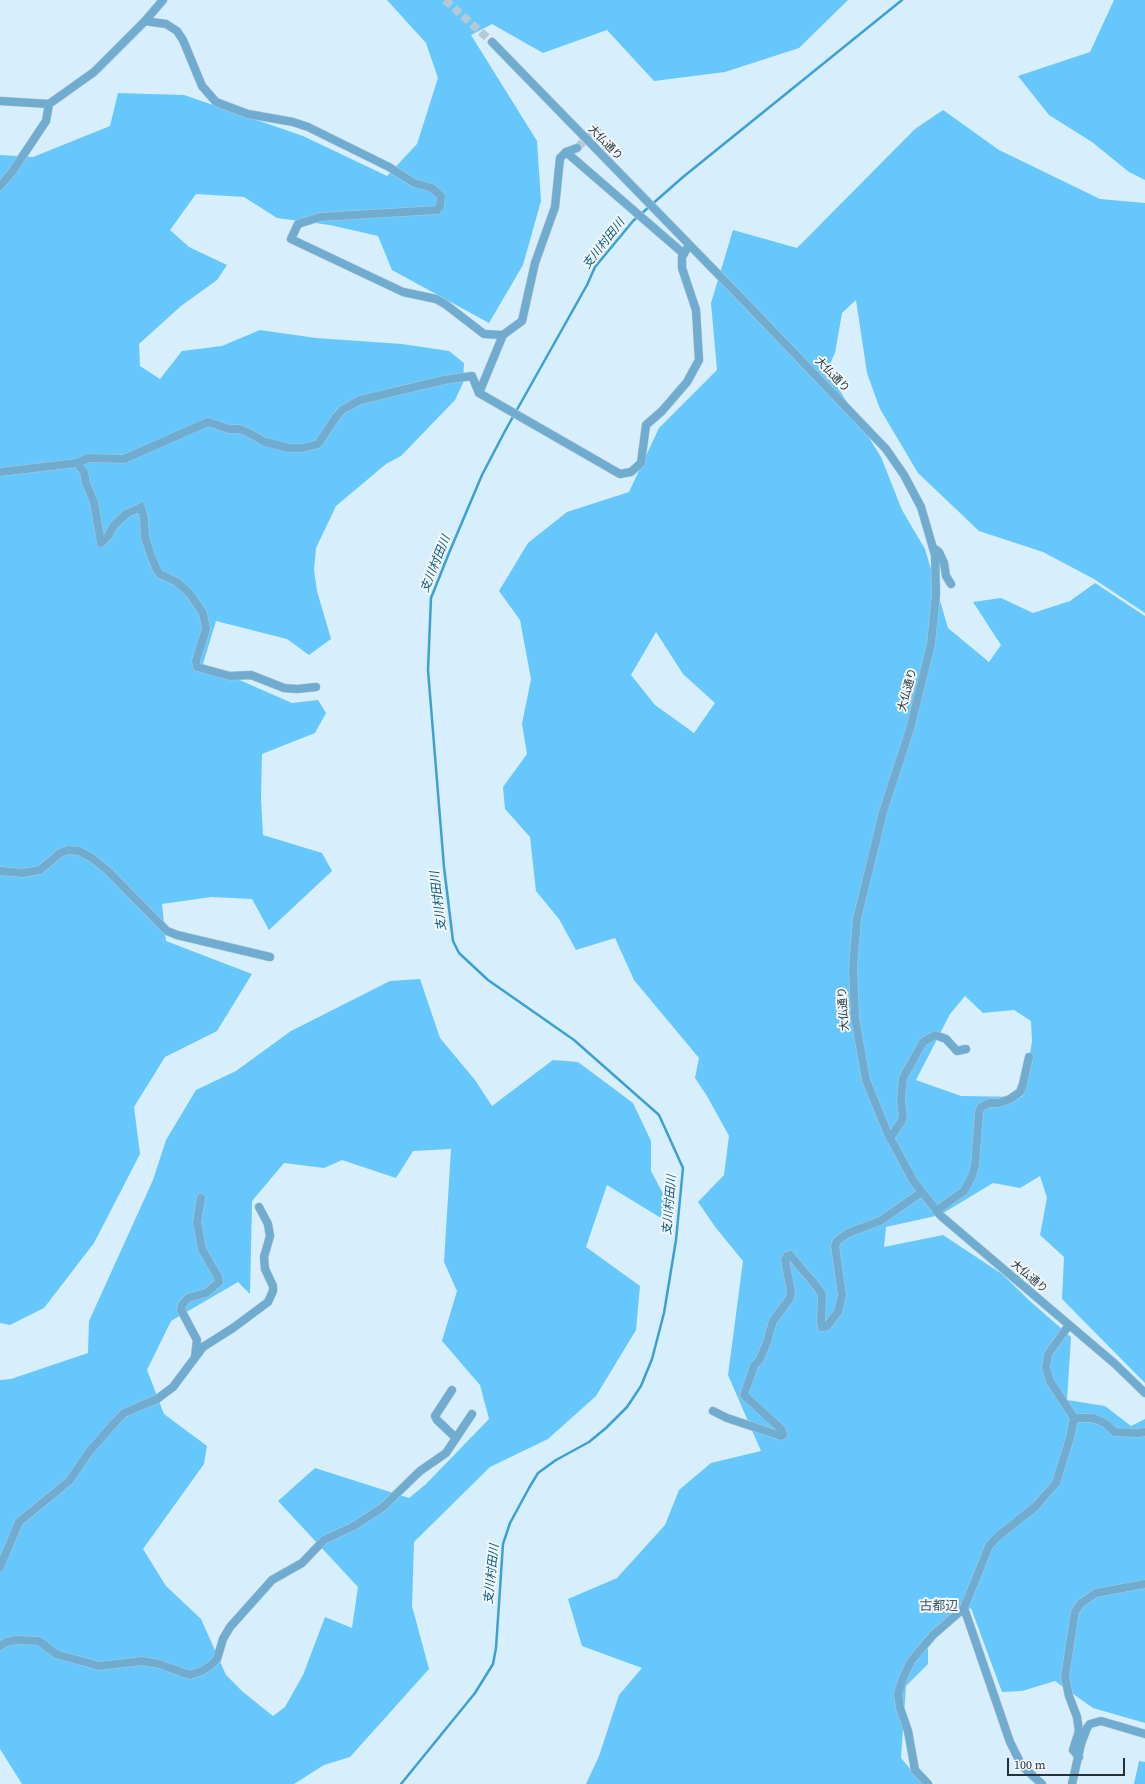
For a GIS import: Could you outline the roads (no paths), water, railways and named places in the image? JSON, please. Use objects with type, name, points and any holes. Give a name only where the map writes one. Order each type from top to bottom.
[{"type":"street","points":[[0,101],[49,104],[94,72],[145,21],[163,0]]},
{"type":"street","points":[[145,21],[166,24],[177,31],[183,40],[202,86],[216,102],[248,114],[293,122],[308,127],[389,167],[414,183],[432,188],[441,196],[440,206],[437,210],[320,217],[298,224],[291,238],[403,292],[436,299],[445,304],[484,334],[503,335]]},
{"type":"street","name":"大仏通り","points":[[492,42],[886,449],[904,475],[921,506],[935,555],[936,594],[932,644],[910,728],[883,812],[859,911],[853,968],[855,1018],[866,1080],[890,1138],[914,1182],[936,1211],[1069,1325],[1145,1393]]},
{"type":"street","points":[[0,186],[12,172],[46,121],[49,104]]},
{"type":"street","points":[[479,393],[503,335],[522,321],[535,263],[554,207],[560,158],[566,152],[577,148]]},
{"type":"street","points":[[566,152],[684,254]]},
{"type":"street","points":[[0,472],[77,463],[88,458],[124,458],[208,422],[229,429],[239,429],[265,442],[289,448],[303,448],[318,444],[342,410],[360,400],[444,380],[472,376],[479,393],[620,474],[631,472],[642,463],[646,425],[662,411],[687,382],[699,360],[696,310],[682,268],[682,257],[689,246]]},
{"type":"street","points":[[77,463],[84,472],[86,483],[94,502],[101,543],[108,536],[114,525],[126,514],[141,507],[144,519],[145,537],[157,570],[160,574],[177,582],[185,589],[203,613],[206,629],[196,661],[197,667],[230,676],[251,675],[284,688],[297,689],[316,687]]},
{"type":"street","points":[[933,548],[939,552],[944,563],[946,576],[951,584]]},
{"type":"street","points":[[0,871],[23,873],[40,870],[60,853],[68,850],[79,851],[92,858],[107,870],[168,931],[177,935],[270,957]]},
{"type":"street","points":[[890,1138],[902,1122],[903,1116],[901,1100],[903,1078],[923,1042],[935,1035],[946,1039],[957,1051],[966,1048]]},
{"type":"street","points":[[936,1211],[964,1191],[972,1176],[975,1165],[979,1112],[981,1107],[989,1103],[999,1103],[1020,1092],[1029,1057]]},
{"type":"street","points":[[712,1411],[744,1424],[781,1436],[784,1435],[782,1430],[744,1395],[754,1366],[760,1359],[767,1342],[773,1321],[790,1298],[791,1291],[785,1260],[787,1256],[790,1255],[818,1288],[822,1295],[822,1327],[828,1326],[838,1312],[842,1295],[835,1246],[837,1241],[848,1232],[880,1221],[922,1192]]},
{"type":"street","points":[[195,1358],[197,1340],[182,1310],[182,1305],[188,1298],[206,1293],[219,1282],[218,1277],[202,1250],[197,1222],[201,1198]]},
{"type":"street","points":[[0,1567],[19,1522],[69,1481],[89,1452],[124,1413],[157,1399],[173,1387],[203,1347],[233,1328],[268,1302],[273,1292],[273,1286],[265,1269],[264,1257],[270,1236],[268,1224],[259,1207]]},
{"type":"street","points":[[928,1784],[915,1770],[908,1731],[900,1708],[898,1694],[908,1666],[921,1648],[943,1624],[964,1608],[989,1546],[997,1537],[1036,1506],[1056,1483],[1070,1438],[1074,1418],[1050,1381],[1046,1368],[1048,1354],[1069,1325]]},
{"type":"street","points":[[452,1390],[434,1416],[436,1420],[456,1438]]},
{"type":"street","points":[[0,1646],[6,1642],[17,1640],[39,1641],[56,1654],[99,1666],[142,1661],[159,1664],[190,1675],[202,1671],[217,1659],[230,1627],[272,1580],[302,1563],[324,1540],[354,1526],[383,1507],[415,1476],[446,1453],[472,1414]]},
{"type":"street","points":[[1074,1418],[1093,1418],[1105,1423],[1115,1432],[1145,1432]]},
{"type":"street","points":[[1079,1757],[1073,1750],[1079,1731],[1077,1717],[1069,1696],[1065,1676],[1075,1612],[1080,1604],[1096,1593],[1145,1584]]},
{"type":"street","points":[[964,1608],[1010,1742],[1022,1766],[1042,1784]]},
{"type":"street","points":[[1072,1784],[1086,1728],[1090,1724],[1101,1722],[1145,1734]]},
{"type":"waterway","name":"支川村田川","points":[[401,1784],[475,1693],[493,1664],[496,1648],[503,1544],[510,1523],[538,1473],[556,1460],[589,1442],[606,1428],[627,1407],[641,1386],[652,1359],[664,1313],[676,1240],[683,1168],[659,1115],[574,1040],[488,980],[459,953],[453,941],[444,867],[428,670],[431,598],[482,475],[587,285],[595,267],[633,221],[683,177],[902,0]]},
{"type":"tunnel","points":[[445,0],[492,42]]},
{"type":"tunnel","points":[[577,148],[599,127]]},
{"type":"district","name":"古都辺","points":[[939,1607]]}]
